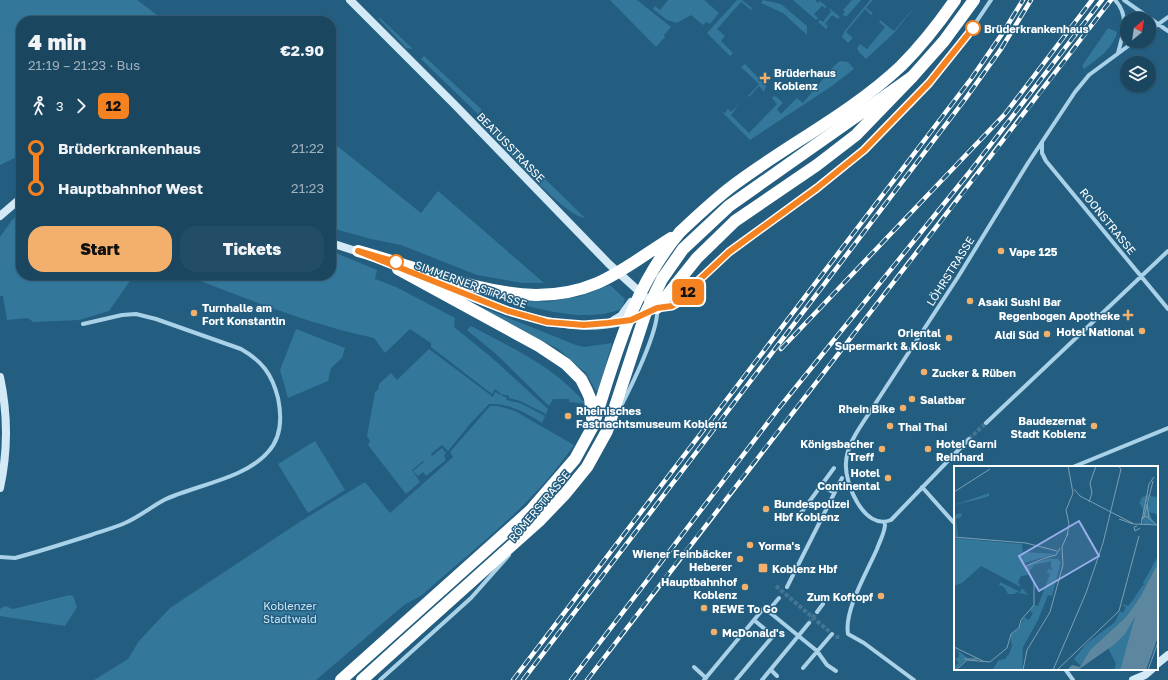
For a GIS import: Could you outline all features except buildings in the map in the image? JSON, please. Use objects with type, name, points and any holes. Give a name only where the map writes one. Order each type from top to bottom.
[{"type":"highway","points":[[358,251],[398,262],[472,286],[504,293],[536,295],[579,290],[597,284],[630,267],[680,232],[735,184],[832,120],[879,85],[920,46],[955,0]]},
{"type":"highway","points":[[657,308],[711,243],[735,221],[817,165],[856,135],[912,77],[944,41],[974,0]]},
{"type":"highway","points":[[362,680],[539,521],[565,494],[587,467],[607,431],[646,312],[662,279],[683,249],[729,206],[912,77]]},
{"type":"highway","points":[[341,680],[531,510],[575,459],[593,426],[635,303],[653,267],[680,232]]},
{"type":"highway","points":[[398,269],[539,346],[566,364],[581,379],[590,398],[593,426]]},
{"type":"street","points":[[657,308],[672,306],[681,301],[696,283],[729,252],[817,188],[864,150],[907,107],[938,73],[973,28],[991,0]]},
{"type":"street","points":[[1115,0],[1123,12],[1124,18],[1117,53]]},
{"type":"street","points":[[1124,0],[1168,30]]},
{"type":"street","name":"BEATUSSTRASSE","points":[[354,1],[636,290],[657,308]]},
{"type":"street","points":[[1156,26],[1168,17]]},
{"type":"street","name":"LÖHRSTRASSE","points":[[885,522],[877,522],[872,518],[855,498],[846,472],[847,454],[853,438],[958,277],[1042,142],[1081,83],[1124,48]]},
{"type":"street","name":"ROONSTRASSE","points":[[1042,142],[1042,153],[1046,161],[1168,309]]},
{"type":"street","points":[[0,216],[16,202]]},
{"type":"street","name":"SIMMERNER STRASSE","points":[[336,244],[358,251],[398,269],[508,311],[547,322],[584,325],[608,323],[631,320],[657,308]]},
{"type":"street","points":[[986,423],[1168,251]]},
{"type":"street","name":"SIMMERNER STRASSE","points":[[608,323],[621,316],[627,310],[636,290]]},
{"type":"street","name":"RÖMERSTRASSE","points":[[380,680],[471,598],[564,493],[608,434],[632,385],[651,338],[658,317],[657,308]]},
{"type":"street","points":[[0,558],[15,558],[124,524],[142,515],[164,500],[220,480],[250,465],[268,452],[279,433],[280,406],[276,390],[264,365],[254,356],[241,349],[163,321],[136,314],[122,315],[83,324]]},
{"type":"street","points":[[0,377],[6,417],[6,446],[0,488]]},
{"type":"street","points":[[1075,466],[1168,428]]},
{"type":"street","points":[[914,680],[864,643],[848,634],[851,608],[882,535],[885,522],[894,517],[968,439]]},
{"type":"street","points":[[798,517],[834,468]]},
{"type":"street","points":[[787,587],[842,478]]},
{"type":"street","points":[[821,486],[834,492]]},
{"type":"street","points":[[922,487],[954,523]]},
{"type":"street","points":[[950,518],[954,516]]},
{"type":"street","points":[[768,612],[779,598]]},
{"type":"street","points":[[817,612],[824,604]]},
{"type":"street","points":[[694,668],[705,679],[764,608],[817,651],[827,665],[836,672]]},
{"type":"street","points":[[781,622],[784,618]]},
{"type":"street","points":[[736,680],[773,636],[754,620]]},
{"type":"street","points":[[762,680],[809,623]]},
{"type":"street","points":[[803,668],[832,634]]},
{"type":"street","points":[[724,647],[728,651]]},
{"type":"street","points":[[1158,663],[1168,655]]},
{"type":"street","points":[[771,670],[777,676]]},
{"type":"street","points":[[1065,670],[1073,680]]},
{"type":"street","points":[[1133,680],[1143,677],[1151,670]]},
{"type":"green space","points":[[0,0],[137,0],[158,16],[16,16],[16,157],[0,165]]},
{"type":"green space","points":[[610,0],[637,0],[671,27],[656,47]]},
{"type":"green space","points":[[668,0],[704,0],[719,13],[710,24],[706,22],[703,25],[691,15],[677,23],[667,20],[653,9],[655,6],[660,10]]},
{"type":"green space","points":[[737,0],[742,0],[752,8],[751,10],[741,2],[717,29],[725,36],[721,41],[733,53],[730,56],[707,33]]},
{"type":"green space","points":[[763,0],[781,4],[807,26],[807,35],[783,13],[761,3]]},
{"type":"green space","points":[[793,0],[815,0],[818,3],[820,1],[827,7],[825,8],[822,6],[814,14],[818,18],[816,20]]},
{"type":"green space","points":[[852,0],[861,0],[847,16],[842,15],[845,12],[843,10]]},
{"type":"green space","points":[[870,0],[873,0],[866,8],[873,13],[871,15],[865,9],[846,32],[853,38],[848,43],[842,37],[844,32]]},
{"type":"green space","points":[[920,0],[894,33],[866,59],[859,52],[857,48],[860,44],[867,49],[885,27],[879,22],[880,20],[894,31]]},
{"type":"green space","points":[[829,8],[840,17],[838,19],[832,15],[825,24],[828,26],[826,29],[818,22],[820,20],[823,22],[831,12]]},
{"type":"green space","points":[[380,18],[413,49],[406,48],[379,19]]},
{"type":"green space","points":[[1108,28],[1117,32],[1115,38],[1104,53],[1084,69],[1082,66]]},
{"type":"green space","points":[[424,56],[481,109],[478,114],[421,59]]},
{"type":"green space","points":[[840,61],[848,62],[854,69],[829,88],[750,140],[722,112],[725,113],[728,109],[731,112],[739,104],[731,115],[749,133],[777,104],[772,98],[774,96],[783,103],[777,109],[781,114],[797,98],[803,103]]},
{"type":"green space","points":[[745,64],[766,86],[764,92],[759,86],[749,97],[748,96],[759,84],[741,67]]},
{"type":"green space","points":[[484,119],[585,218],[575,214],[548,193],[482,124]]},
{"type":"green space","points":[[336,145],[421,213],[438,191],[544,283],[522,283],[477,275],[401,245],[336,229]]},
{"type":"green space","points":[[16,217],[16,280],[131,280],[109,311],[79,320],[33,322],[28,318],[7,320],[3,296],[0,296],[0,237]]},
{"type":"green space","points":[[336,253],[377,270],[375,279],[396,287],[455,318],[454,327],[491,357],[548,409],[546,414],[520,401],[509,398],[509,396],[501,394],[495,389],[492,394],[431,347],[431,343],[410,329],[385,353],[374,338],[326,326],[255,302],[198,280],[336,280]]},
{"type":"green space","points":[[610,285],[625,299],[622,309],[598,315],[548,311],[510,302],[497,297],[547,302],[581,296]]},
{"type":"green space","points":[[474,304],[576,345],[584,347],[612,343],[598,391],[596,391],[586,373],[558,349]]},
{"type":"green space","points":[[471,326],[533,359],[561,379],[586,404],[569,402],[569,399],[553,399],[549,406],[496,354],[467,330]]},
{"type":"green space","points":[[296,329],[345,348],[342,358],[331,368],[328,381],[288,398],[280,370]]},
{"type":"green space","points":[[429,349],[493,397],[495,392],[507,398],[506,400],[520,403],[545,416],[542,423],[523,412],[510,407],[489,404],[448,451],[442,445],[431,454],[432,456],[442,448],[446,453],[444,455],[446,460],[426,476],[423,472],[418,476],[413,471],[424,462],[423,461],[412,470],[420,482],[406,494],[368,445],[370,441],[367,436],[375,392],[378,390],[379,384],[391,373],[397,380]]},
{"type":"green space","name":"Koblenzer Stadtwald","points":[[490,406],[498,406],[515,411],[574,445],[541,487],[503,524],[422,595],[404,605],[316,680],[94,680],[128,659],[139,641],[170,608],[301,521],[365,482],[390,513],[453,457],[450,452]]},
{"type":"green space","points":[[315,441],[345,490],[308,513],[278,464]]},
{"type":"green space","points":[[70,595],[73,596],[77,607],[65,626],[0,616],[0,609],[5,606],[13,609]]},
{"type":"tunnel","points":[[969,439],[986,423]]},
{"type":"tunnel","points":[[776,586],[832,634],[840,637]]},
{"type":"tunnel","points":[[809,623],[817,612]]},
{"type":"railway","points":[[513,680],[971,79],[1023,0]]},
{"type":"railway","points":[[523,680],[966,98],[1001,49],[1031,0]]},
{"type":"railway","points":[[781,349],[1005,114],[1092,0]]},
{"type":"railway","points":[[571,680],[779,408],[968,174],[1102,0]]},
{"type":"railway","points":[[587,680],[1111,0]]},
{"type":"bus line","name":"12","points":[[396,262],[358,251],[398,269],[508,311],[547,322],[584,325],[608,323],[631,320],[657,308],[672,306],[681,301],[696,283],[729,252],[817,188],[864,150],[907,107],[946,64],[973,28]]},
{"type":"place","name":"Brüderkrankenhaus","points":[[973,28]]},
{"type":"place","name":"Brüderhaus Koblenz","points":[[765,78]]},
{"type":"place","name":"Vape 125","points":[[1001,251]]},
{"type":"place","name":"Asaki Sushi Bar","points":[[970,301]]},
{"type":"place","name":"Turnhalle am Fort Konstantin","points":[[194,313]]},
{"type":"place","name":"Regenbogen Apotheke","points":[[1128,315]]},
{"type":"place","name":"Hotel National","points":[[1142,331]]},
{"type":"place","name":"Aldi Süd","points":[[1047,334]]},
{"type":"place","name":"Oriental Supermarkt & Kiosk","points":[[949,338]]},
{"type":"place","name":"Zucker & Rüben","points":[[924,372]]},
{"type":"place","name":"Salatbar","points":[[912,399]]},
{"type":"place","name":"Rhein Bike","points":[[903,408]]},
{"type":"place","name":"Rheinisches Fastnachtsmuseum Koblenz","points":[[568,416]]},
{"type":"place","name":"Thai Thai","points":[[890,426]]},
{"type":"place","name":"Baudezernat Stadt Koblenz","points":[[1094,426]]},
{"type":"place","name":"Königsbacher Treff","points":[[882,449]]},
{"type":"place","name":"Hotel Garni Reinhard","points":[[928,449]]},
{"type":"place","name":"Hotel Continental","points":[[888,478]]},
{"type":"place","name":"Bundespolizei Hbf Koblenz","points":[[766,509]]},
{"type":"place","name":"Yorma's","points":[[750,545]]},
{"type":"place","name":"Wiener Feinbäcker Heberer","points":[[740,559]]},
{"type":"place","name":"Koblenz Hbf","points":[[763,568]]},
{"type":"place","name":"Hauptbahnhof Koblenz","points":[[745,587]]},
{"type":"place","name":"Zum Koftopf","points":[[881,596]]},
{"type":"place","name":"REWE To Go","points":[[704,608]]},
{"type":"place","name":"McDonald's","points":[[714,632]]}]
